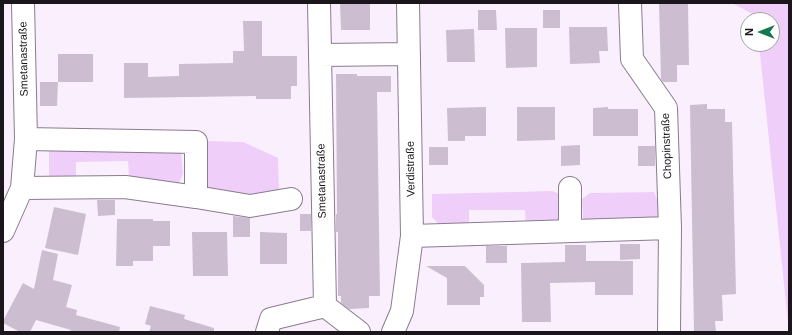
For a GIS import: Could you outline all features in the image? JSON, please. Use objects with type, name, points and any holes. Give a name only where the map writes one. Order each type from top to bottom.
[{"type":"street","name":"Smetanastraße","points":[[3,231],[22,188],[26,139],[23,3]]},
{"type":"street","name":"Smetanastraße","points":[[319,3],[325,306]]},
{"type":"street","name":"Verdistraße","points":[[393,332],[402,311],[412,236],[408,3]]},
{"type":"street","name":"Chopinstraße","points":[[630,3],[632,59],[666,108],[670,228],[669,332]]},
{"type":"street","points":[[320,55],[409,54]]},
{"type":"street","points":[[26,139],[196,142],[196,197]]},
{"type":"street","points":[[22,188],[125,187],[250,206],[291,199]]},
{"type":"street","points":[[570,188],[570,231]]},
{"type":"street","points":[[412,236],[670,228]]},
{"type":"street","points":[[267,332],[271,319],[325,306],[358,332]]},
{"type":"shaded area","points":[[732,3],[789,3],[789,332],[760,52],[780,52],[780,12],[749,12]]},
{"type":"shaded area","points":[[207,141],[243,142],[278,158],[279,191],[252,197],[202,187],[203,144]]},
{"type":"shaded area","points":[[49,147],[181,151],[183,174],[179,183],[174,185],[129,177],[128,161],[76,162],[76,179],[49,177]]},
{"type":"shaded area","points":[[552,191],[560,194],[559,221],[526,227],[525,210],[469,210],[469,228],[441,226],[432,217],[432,194]]},
{"type":"shaded area","points":[[654,192],[659,204],[658,221],[590,224],[583,218],[582,199],[590,193]]},
{"type":"building","points":[[340,3],[370,3],[370,30],[341,30]]},
{"type":"building","points":[[659,3],[688,3],[689,65],[677,65],[677,82],[663,82],[661,79]]},
{"type":"building","points":[[478,10],[496,10],[497,30],[478,30]]},
{"type":"building","points":[[543,10],[560,10],[560,28],[543,28]]},
{"type":"building","points":[[243,21],[262,21],[262,56],[297,56],[297,86],[291,86],[291,99],[256,99],[256,96],[124,98],[124,63],[148,63],[148,77],[179,76],[179,64],[233,63],[233,51],[244,51]]},
{"type":"building","points":[[569,27],[607,27],[608,51],[599,51],[600,63],[570,64]]},
{"type":"building","points":[[505,28],[537,28],[537,67],[506,68]]},
{"type":"building","points":[[474,29],[475,62],[447,62],[446,30]]},
{"type":"building","points":[[58,54],[93,54],[93,82],[58,82]]},
{"type":"building","points":[[336,74],[357,74],[357,76],[391,76],[391,92],[377,92],[380,296],[369,296],[369,308],[349,309],[341,303],[341,296],[338,296],[338,232],[336,232]]},
{"type":"building","points":[[40,82],[58,82],[57,106],[40,106]]},
{"type":"building","points":[[707,104],[707,109],[725,109],[725,122],[732,122],[736,294],[722,295],[723,321],[715,321],[716,332],[694,332],[690,105]]},
{"type":"building","points":[[486,107],[486,136],[465,136],[465,141],[448,141],[447,108]]},
{"type":"building","points":[[517,107],[555,107],[555,140],[517,141]]},
{"type":"building","points":[[608,107],[608,109],[638,109],[638,136],[593,136],[593,108]]},
{"type":"building","points":[[580,145],[580,165],[561,166],[561,146]]},
{"type":"building","points":[[638,146],[655,146],[655,166],[638,166]]},
{"type":"building","points":[[429,147],[448,147],[448,165],[429,165]]},
{"type":"building","points":[[97,200],[115,200],[115,215],[98,216]]},
{"type":"building","points":[[54,207],[86,214],[78,255],[45,248]]},
{"type":"building","points":[[300,214],[311,214],[311,231],[300,231]]},
{"type":"building","points":[[233,216],[250,218],[250,237],[233,237]]},
{"type":"building","points":[[117,219],[153,219],[153,221],[170,221],[170,246],[153,246],[153,261],[133,261],[133,266],[116,266]]},
{"type":"building","points":[[192,232],[227,232],[228,276],[193,276]]},
{"type":"building","points":[[260,232],[287,233],[287,264],[260,264]]},
{"type":"building","points":[[620,244],[640,244],[640,259],[620,260]]},
{"type":"building","points":[[565,245],[586,245],[586,261],[633,261],[633,295],[595,295],[595,282],[550,283],[551,322],[522,322],[521,263],[565,262]]},
{"type":"building","points":[[486,246],[507,246],[507,263],[486,263]]},
{"type":"building","points":[[42,250],[58,254],[53,280],[72,285],[66,307],[77,310],[76,315],[120,327],[119,332],[70,332],[71,330],[36,320],[30,332],[20,332],[3,323],[23,283],[34,289]]},
{"type":"building","points":[[426,266],[465,266],[484,285],[484,297],[480,297],[480,305],[447,305],[447,278]]},
{"type":"building","points":[[150,306],[185,315],[184,319],[214,328],[214,332],[149,332],[151,326],[145,324]]}]
